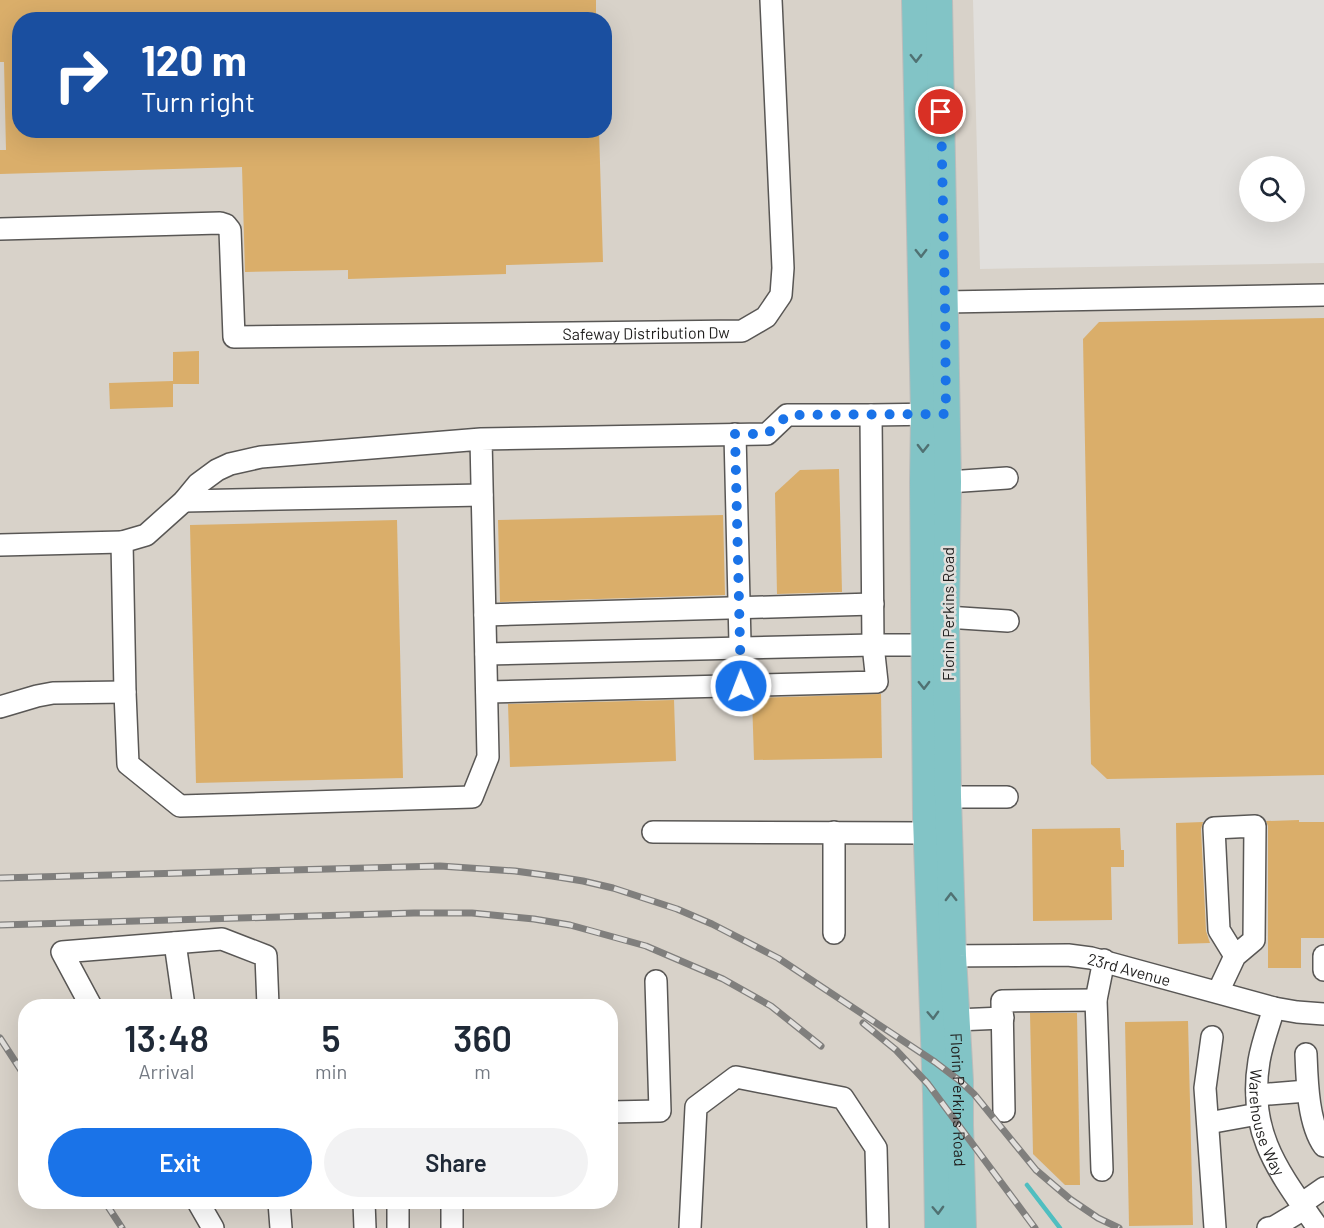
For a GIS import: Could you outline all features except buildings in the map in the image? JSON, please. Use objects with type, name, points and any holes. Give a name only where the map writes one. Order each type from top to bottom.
[{"type":"main road","name":"Florin Perkins Road","points":[[915,0],[935,414],[948,482],[946,617],[949,759],[936,1094],[938,1228]]},
{"type":"main road","name":"Florin Perkins Road","points":[[939,0],[945,302],[935,414],[923,482],[926,833],[942,956],[956,1020],[960,1081],[963,1228]]},
{"type":"street","name":"Safeway Distribution Dw","points":[[0,229],[220,223],[226,225],[231,230],[234,337],[742,331],[766,317],[781,295],[783,268],[771,0]]},
{"type":"street","points":[[945,302],[1324,295]]},
{"type":"street","points":[[0,545],[122,542],[146,535],[184,501],[198,484],[217,470],[244,460],[272,456],[481,439],[767,434],[788,415],[935,414]]},
{"type":"street","points":[[487,692],[877,682],[873,645],[871,415]]},
{"type":"street","points":[[735,434],[741,686]]},
{"type":"street","points":[[122,542],[128,764],[180,806],[472,797],[488,757],[481,439]]},
{"type":"street","points":[[948,482],[1007,478]]},
{"type":"street","points":[[184,501],[482,495]]},
{"type":"street","points":[[485,615],[873,604]]},
{"type":"street","points":[[946,617],[1008,621]]},
{"type":"street","points":[[486,654],[924,645]]},
{"type":"street","points":[[0,706],[54,693],[125,692]]},
{"type":"street","points":[[948,797],[1007,797]]},
{"type":"street","points":[[1218,992],[1235,956],[1254,940],[1255,826],[1214,828],[1219,930],[1235,956]]},
{"type":"street","points":[[653,832],[926,833]]},
{"type":"street","points":[[834,832],[834,933]]},
{"type":"street","points":[[87,999],[62,952],[222,939],[266,956],[268,999]]},
{"type":"street","points":[[175,943],[183,999]]},
{"type":"street","name":"23rd Avenue","points":[[942,956],[1068,955],[1104,960],[1274,1008],[1324,1014]]},
{"type":"street","points":[[1324,956],[1324,970]]},
{"type":"street","points":[[1102,1170],[1096,1000],[1104,960]]},
{"type":"street","points":[[618,1112],[660,1111],[656,981]]},
{"type":"street","points":[[1004,1111],[1002,1001],[1096,1000]]},
{"type":"street","name":"Warehouse Way","points":[[1274,1008],[1257,1075],[1262,1133],[1278,1170],[1318,1228]]},
{"type":"street","points":[[956,1020],[1003,1018]]},
{"type":"street","points":[[1212,1037],[1205,1088],[1215,1228]]},
{"type":"street","points":[[1306,1054],[1307,1091],[1318,1138],[1324,1146]]},
{"type":"street","points":[[690,1228],[696,1107],[736,1077],[843,1098],[876,1148],[878,1228]]},
{"type":"street","points":[[1208,1123],[1258,1104],[1307,1091]]},
{"type":"street","points":[[1268,1228],[1274,1227],[1324,1188]]},
{"type":"street","points":[[203,1209],[213,1228]]},
{"type":"street","points":[[280,1209],[281,1228]]},
{"type":"street","points":[[364,1209],[365,1228]]},
{"type":"street","points":[[398,1209],[398,1228]]},
{"type":"street","points":[[452,1209],[452,1228]]},
{"type":"shaded area","points":[[0,0],[973,0],[980,269],[1324,263],[1324,1228],[0,1228]]},
{"type":"waterway","points":[[1027,1185],[1060,1228]]},
{"type":"railway","points":[[0,878],[440,866],[515,871],[613,888],[677,909],[778,958],[935,1062],[974,1094],[1036,1170],[1070,1199],[1098,1218],[1119,1228]]},
{"type":"railway","points":[[0,925],[414,913],[472,913],[534,919],[570,925],[646,946],[723,979],[771,1006],[821,1046]]},
{"type":"railway","points":[[863,1023],[896,1050],[928,1084],[1035,1228]]},
{"type":"railway","points":[[0,1038],[18,1066]]},
{"type":"railway","points":[[110,1209],[122,1228]]},
{"type":"route","points":[[741,686],[735,434],[767,434],[788,415],[946,414],[941,112]]}]
